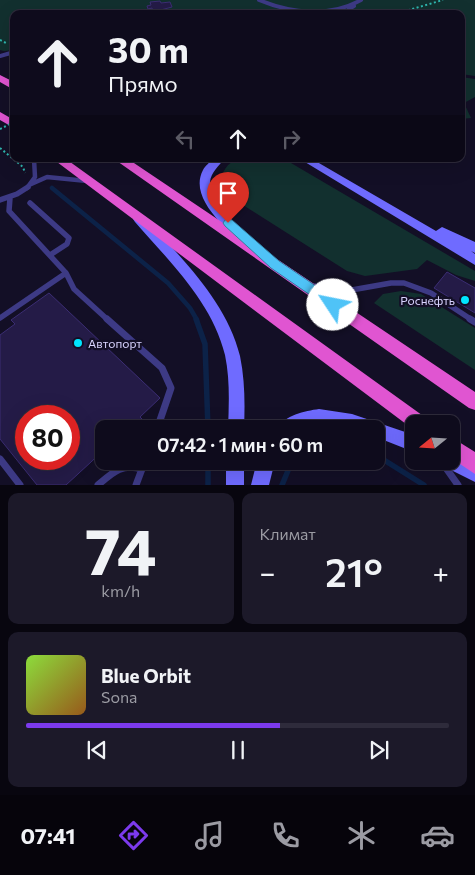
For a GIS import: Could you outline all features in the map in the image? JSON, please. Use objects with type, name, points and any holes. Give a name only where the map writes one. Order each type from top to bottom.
[{"type":"highway","points":[[63,162],[408,415]]},
{"type":"highway","points":[[124,162],[475,402]]},
{"type":"highway","points":[[460,453],[475,464]]},
{"type":"main road","points":[[216,162],[209,168],[205,177],[205,189],[210,202],[228,223],[275,264]]},
{"type":"main road","points":[[310,162],[475,260]]},
{"type":"main road","points":[[325,162],[475,248]]},
{"type":"main road","points":[[135,216],[199,288],[218,320],[230,346],[235,374],[236,420]]},
{"type":"main road","points":[[301,420],[311,416],[341,420]]},
{"type":"main road","points":[[385,433],[405,440]]},
{"type":"main road","points":[[460,466],[475,473]]},
{"type":"main road","points":[[235,470],[235,485]]},
{"type":"main road","points":[[260,485],[264,470]]},
{"type":"lane","points":[[259,0],[286,10]]},
{"type":"lane","points":[[350,10],[361,0]]},
{"type":"lane","points":[[317,10],[354,6]]},
{"type":"lane","points":[[29,185],[37,172],[35,162]]},
{"type":"lane","points":[[0,200],[10,198],[29,185],[47,177],[90,182]]},
{"type":"lane","points":[[10,198],[9,212],[66,273],[74,288],[162,368],[171,388],[160,420]]},
{"type":"lane","points":[[30,203],[69,238],[67,244],[50,255]]},
{"type":"lane","points":[[0,318],[66,273]]},
{"type":"lane","points":[[302,283],[330,290],[351,291],[394,283],[406,284],[417,287],[475,322]]},
{"type":"lane","points":[[387,399],[405,420]]},
{"type":"lane","points":[[0,459],[20,485]]},
{"type":"lane","points":[[98,485],[118,470]]},
{"type":"lane","points":[[136,485],[141,470]]},
{"type":"lane","points":[[447,470],[458,485]]},
{"type":"path","points":[[409,10],[443,0]]},
{"type":"path","points":[[0,148],[10,156]]},
{"type":"path","points":[[17,162],[23,167],[24,178]]},
{"type":"green space","points":[[0,0],[475,0],[475,76],[465,75],[465,10],[10,10],[10,50],[0,50]]},
{"type":"green space","points":[[465,78],[475,79],[475,97],[465,102]]},
{"type":"green space","points":[[465,105],[471,118],[465,119]]},
{"type":"green space","points":[[232,162],[291,163],[475,271],[475,281],[456,275],[427,260],[417,269],[365,276],[347,271],[227,195],[222,179]]},
{"type":"green space","points":[[401,291],[421,294],[475,328],[475,370],[374,303],[383,294]]},
{"type":"building","points":[[150,2],[170,2],[172,7],[161,10],[148,9],[147,6],[151,5]]},
{"type":"building","name":"Роснефть","points":[[447,272],[475,288],[475,313],[434,288]]},
{"type":"building","points":[[49,293],[160,398],[140,417],[143,420],[95,420],[95,458],[66,485],[37,485],[25,470],[80,470],[80,405],[15,405],[15,458],[0,439],[0,335],[15,324],[11,320]]},
{"type":"waterway","points":[[52,188],[168,283],[190,308],[197,320]]},
{"type":"waterway","points":[[196,319],[205,344],[208,420]]},
{"type":"waterway","points":[[385,461],[424,485]]},
{"type":"waterway","points":[[208,470],[208,485]]},
{"type":"waterway","points":[[282,485],[288,470]]},
{"type":"place","name":"Роснефть","points":[[465,300]]},
{"type":"place","name":"Автопорт","points":[[78,343]]},
{"type":"route","points":[[228,223],[275,264],[333,305]]}]
